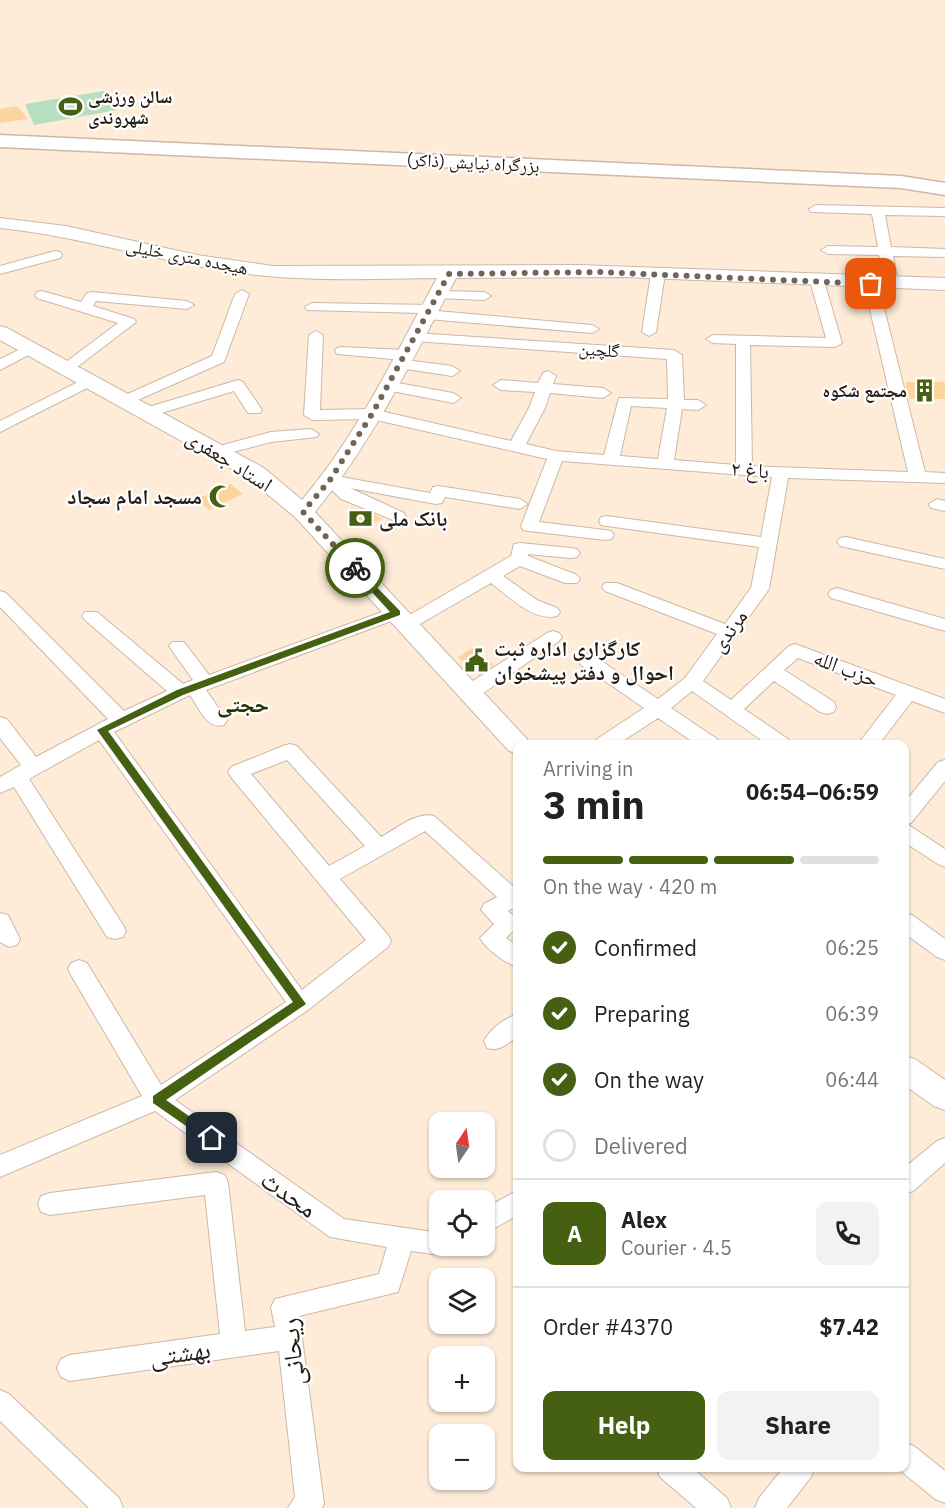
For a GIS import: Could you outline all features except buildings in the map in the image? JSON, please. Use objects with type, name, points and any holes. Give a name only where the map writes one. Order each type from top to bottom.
[{"type":"highway","name":"بزرگراه نیایش (ذاکر)","points":[[0,129],[875,170],[945,171]]},
{"type":"highway","name":"بزرگراه نیایش (ذاکر)","points":[[0,141],[901,182],[945,189]]},
{"type":"main road","name":"هیجده متری خلیلی","points":[[0,223],[22,224],[90,236],[216,266],[266,272],[449,274],[569,271],[871,284],[945,284]]},
{"type":"main road","points":[[303,512],[330,480],[372,414],[449,274]]},
{"type":"main road","name":"استاد جعفری","points":[[0,332],[256,473],[303,512],[513,740]]},
{"type":"main road","points":[[909,1072],[945,1097]]},
{"type":"street","points":[[816,209],[945,212]]},
{"type":"street","points":[[878,211],[891,284]]},
{"type":"street","points":[[828,250],[945,253]]},
{"type":"street","points":[[0,270],[55,255]]},
{"type":"street","points":[[649,332],[658,274]]},
{"type":"street","points":[[713,339],[835,344],[817,281]]},
{"type":"street","points":[[871,284],[918,478]]},
{"type":"street","points":[[126,400],[219,359],[242,294]]},
{"type":"street","points":[[42,295],[129,322],[68,368]]},
{"type":"street","points":[[84,308],[92,296],[188,305]]},
{"type":"street","points":[[432,306],[483,296]]},
{"type":"street","points":[[312,308],[432,306],[592,328]]},
{"type":"street","name":"باغ ۲","points":[[316,335],[312,415],[372,414],[556,456],[781,473],[945,478]]},
{"type":"street","name":"گلچین","points":[[414,338],[674,355],[676,403],[665,464]]},
{"type":"street","points":[[743,340],[744,470]]},
{"type":"street","points":[[0,365],[31,348]]},
{"type":"street","points":[[342,351],[452,371]]},
{"type":"street","points":[[505,379],[603,386]]},
{"type":"street","points":[[0,427],[90,381]]},
{"type":"street","points":[[516,447],[537,408],[546,382]]},
{"type":"street","points":[[148,412],[238,385],[254,410]]},
{"type":"street","points":[[387,386],[453,398]]},
{"type":"street","points":[[611,460],[624,401],[698,405]]},
{"type":"street","points":[[218,452],[271,437],[311,434]]},
{"type":"street","points":[[556,456],[530,526],[606,528],[768,543]]},
{"type":"street","name":"مرندی","points":[[610,740],[659,708],[692,682],[760,589],[781,473]]},
{"type":"street","points":[[330,480],[436,499],[440,492],[520,504]]},
{"type":"street","points":[[330,480],[347,495],[398,517]]},
{"type":"street","points":[[846,542],[945,564]]},
{"type":"street","points":[[519,559],[520,548],[571,553]]},
{"type":"street","points":[[17,776],[102,730],[193,688],[402,619],[519,559]]},
{"type":"street","points":[[519,559],[572,579]]},
{"type":"street","points":[[491,575],[531,604],[551,612]]},
{"type":"street","points":[[611,587],[729,632]]},
{"type":"street","points":[[837,594],[945,625]]},
{"type":"street","points":[[0,597],[122,721]]},
{"type":"street","points":[[91,616],[193,688]]},
{"type":"street","points":[[469,693],[553,637]]},
{"type":"street","points":[[178,646],[193,688],[217,720]]},
{"type":"street","name":"حزب الله","points":[[731,710],[795,650],[945,706]]},
{"type":"street","points":[[587,660],[704,740]]},
{"type":"street","points":[[772,671],[827,707]]},
{"type":"street","points":[[692,682],[775,740]]},
{"type":"street","points":[[871,740],[908,692]]},
{"type":"street","points":[[0,724],[17,776],[115,931]]},
{"type":"street","points":[[102,730],[300,1004]]},
{"type":"street","points":[[0,1166],[157,1100],[300,1004],[380,941],[238,772],[290,751],[379,848]]},
{"type":"street","points":[[909,812],[945,767]]},
{"type":"street","points":[[327,878],[427,821],[513,894]]},
{"type":"street","points":[[909,834],[945,859]]},
{"type":"street","points":[[513,897],[492,910],[508,924],[491,938],[513,955]]},
{"type":"street","points":[[909,925],[945,951]]},
{"type":"street","points":[[79,969],[157,1100]]},
{"type":"street","points":[[495,1041],[513,1027]]},
{"type":"street","name":"محدث","points":[[157,1100],[339,1229],[429,1242]]},
{"type":"street","points":[[909,1178],[945,1148]]},
{"type":"street","points":[[50,1204],[216,1183],[234,1345]]},
{"type":"street","points":[[495,1216],[513,1204]]},
{"type":"street","name":"ریحانی","points":[[302,1508],[310,1504],[290,1337],[284,1307],[388,1284],[402,1238]]},
{"type":"street","name":"بهشتی","points":[[70,1368],[290,1337]]},
{"type":"street","points":[[0,1403],[109,1508]]},
{"type":"street","points":[[909,1460],[945,1489]]},
{"type":"street","points":[[676,1472],[717,1508]]},
{"type":"street","points":[[769,1508],[797,1472]]},
{"type":"green space","name":"سالن ورزشی شهروندی","points":[[104,91],[107,102],[117,110],[34,125],[25,104]]},
{"type":"way so far","points":[[355,568],[303,512],[330,480],[372,414],[449,274],[600,272],[871,284]]},
{"type":"place","name":"سالن ورزشی شهروندی","points":[[70,107]]},
{"type":"place","name":"مجتمع شکوه","points":[[925,391]]},
{"type":"place","name":"مسجد امام سجاد","points":[[220,497]]},
{"type":"place","name":"بانک ملی","points":[[361,519]]},
{"type":"place","name":"کارگزاری اداره ثبت احوال و دفتر پیشخوان","points":[[476,661]]},
{"type":"district","name":"حجتی","points":[[243,704]]},
{"type":"route","points":[[212,1138],[157,1100],[300,1004],[102,730],[180,692],[396,613],[355,568]]}]
